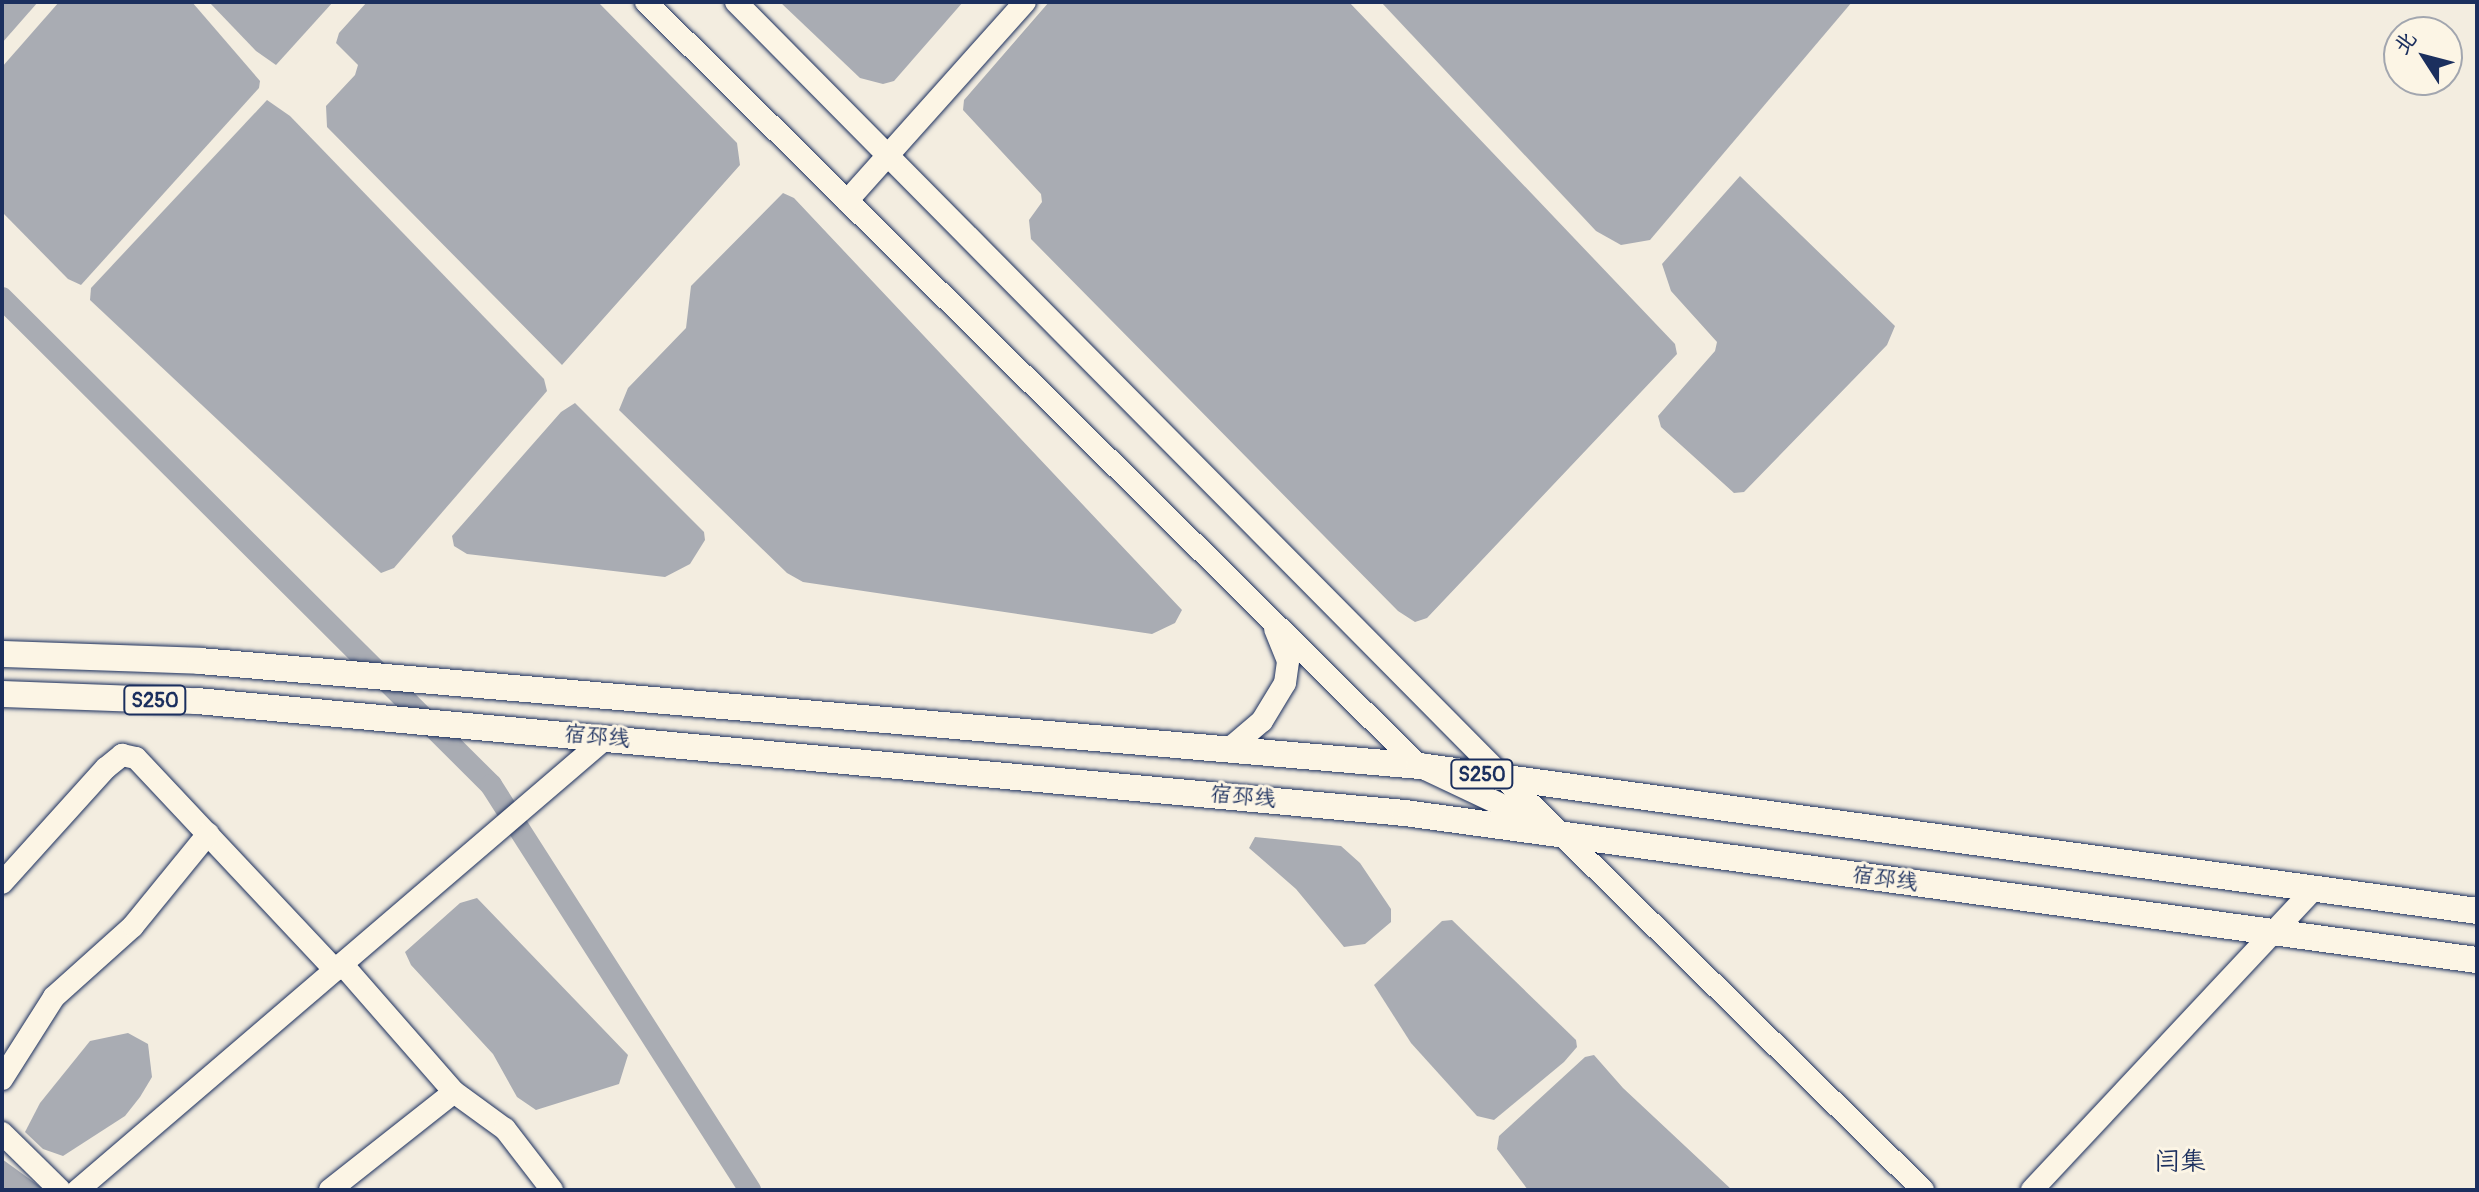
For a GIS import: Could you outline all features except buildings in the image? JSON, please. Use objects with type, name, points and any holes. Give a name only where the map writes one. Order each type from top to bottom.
[{"type":"main road","name":"宿邳线","points":[[2,654],[300,670],[1419,766],[2477,911]]},
{"type":"main road","name":"宿邳线","points":[[2,694],[197,701],[1390,811],[2477,960]]},
{"type":"street","points":[[646,2],[1419,766],[1565,835]]},
{"type":"street","points":[[736,2],[1503,777],[1923,1190]]},
{"type":"street","points":[[847,201],[1025,2]]},
{"type":"street","points":[[1229,749],[1262,721],[1285,683],[1288,661],[1272,620]]},
{"type":"street","points":[[78,1190],[606,738]]},
{"type":"street","points":[[2,883],[122,755],[136,758],[454,1092],[505,1129],[552,1190]]},
{"type":"street","points":[[2,1079],[54,997],[133,926],[208,834]]},
{"type":"street","points":[[2032,1190],[2314,889]]},
{"type":"street","points":[[330,1190],[454,1092]]},
{"type":"street","points":[[2,1133],[60,1190]]},
{"type":"shaded area","points":[[2,2],[38,2],[2,43]]},
{"type":"shaded area","points":[[59,2],[192,2],[260,81],[259,88],[81,285],[68,279],[2,212],[2,67]]},
{"type":"shaded area","points":[[209,2],[333,2],[276,65],[256,51]]},
{"type":"shaded area","points":[[367,2],[598,2],[737,143],[740,165],[562,365],[327,127],[326,106],[355,75],[358,65],[336,43],[339,33]]},
{"type":"shaded area","points":[[780,2],[963,2],[894,81],[883,84],[860,78]]},
{"type":"shaded area","points":[[1049,2],[1349,2],[1675,344],[1677,354],[1427,618],[1415,622],[1398,611],[1031,239],[1029,220],[1042,202],[1041,194],[963,110],[964,100]]},
{"type":"shaded area","points":[[1381,2],[1852,2],[1650,240],[1621,245],[1596,231]]},
{"type":"shaded area","points":[[267,100],[290,116],[544,379],[547,391],[394,568],[381,573],[90,300],[91,288]]},
{"type":"shaded area","points":[[1740,176],[1895,326],[1887,345],[1744,492],[1734,493],[1661,427],[1658,416],[1715,351],[1717,342],[1671,291],[1662,264]]},
{"type":"shaded area","points":[[783,193],[794,198],[1182,610],[1175,623],[1152,634],[803,582],[787,573],[619,410],[628,388],[686,328],[691,286]]},
{"type":"shaded area","points":[[575,403],[704,532],[705,540],[690,564],[665,577],[467,554],[454,546],[452,536],[561,412]]},
{"type":"shaded area","points":[[1255,837],[1341,846],[1360,863],[1391,909],[1391,922],[1365,944],[1344,947],[1296,889],[1249,848]]},
{"type":"shaded area","points":[[477,898],[628,1055],[619,1084],[536,1110],[517,1097],[493,1054],[411,965],[405,952],[460,903]]},
{"type":"shaded area","points":[[1452,920],[1576,1040],[1577,1047],[1564,1062],[1494,1120],[1477,1116],[1411,1043],[1374,985],[1442,921]]},
{"type":"shaded area","points":[[128,1033],[148,1044],[152,1077],[140,1097],[125,1116],[63,1156],[43,1149],[25,1132],[40,1103],[90,1041]]},
{"type":"shaded area","points":[[1594,1055],[1623,1088],[1732,1190],[1528,1190],[1497,1149],[1499,1136],[1585,1057]]},
{"type":"shaded area","points":[[2,1159],[42,1188],[42,1190],[2,1190]]},
{"type":"waterway","points":[[2,298],[491,785],[750,1190]]},
{"type":"district","name":"闫集","points":[[2180,1163]]}]
